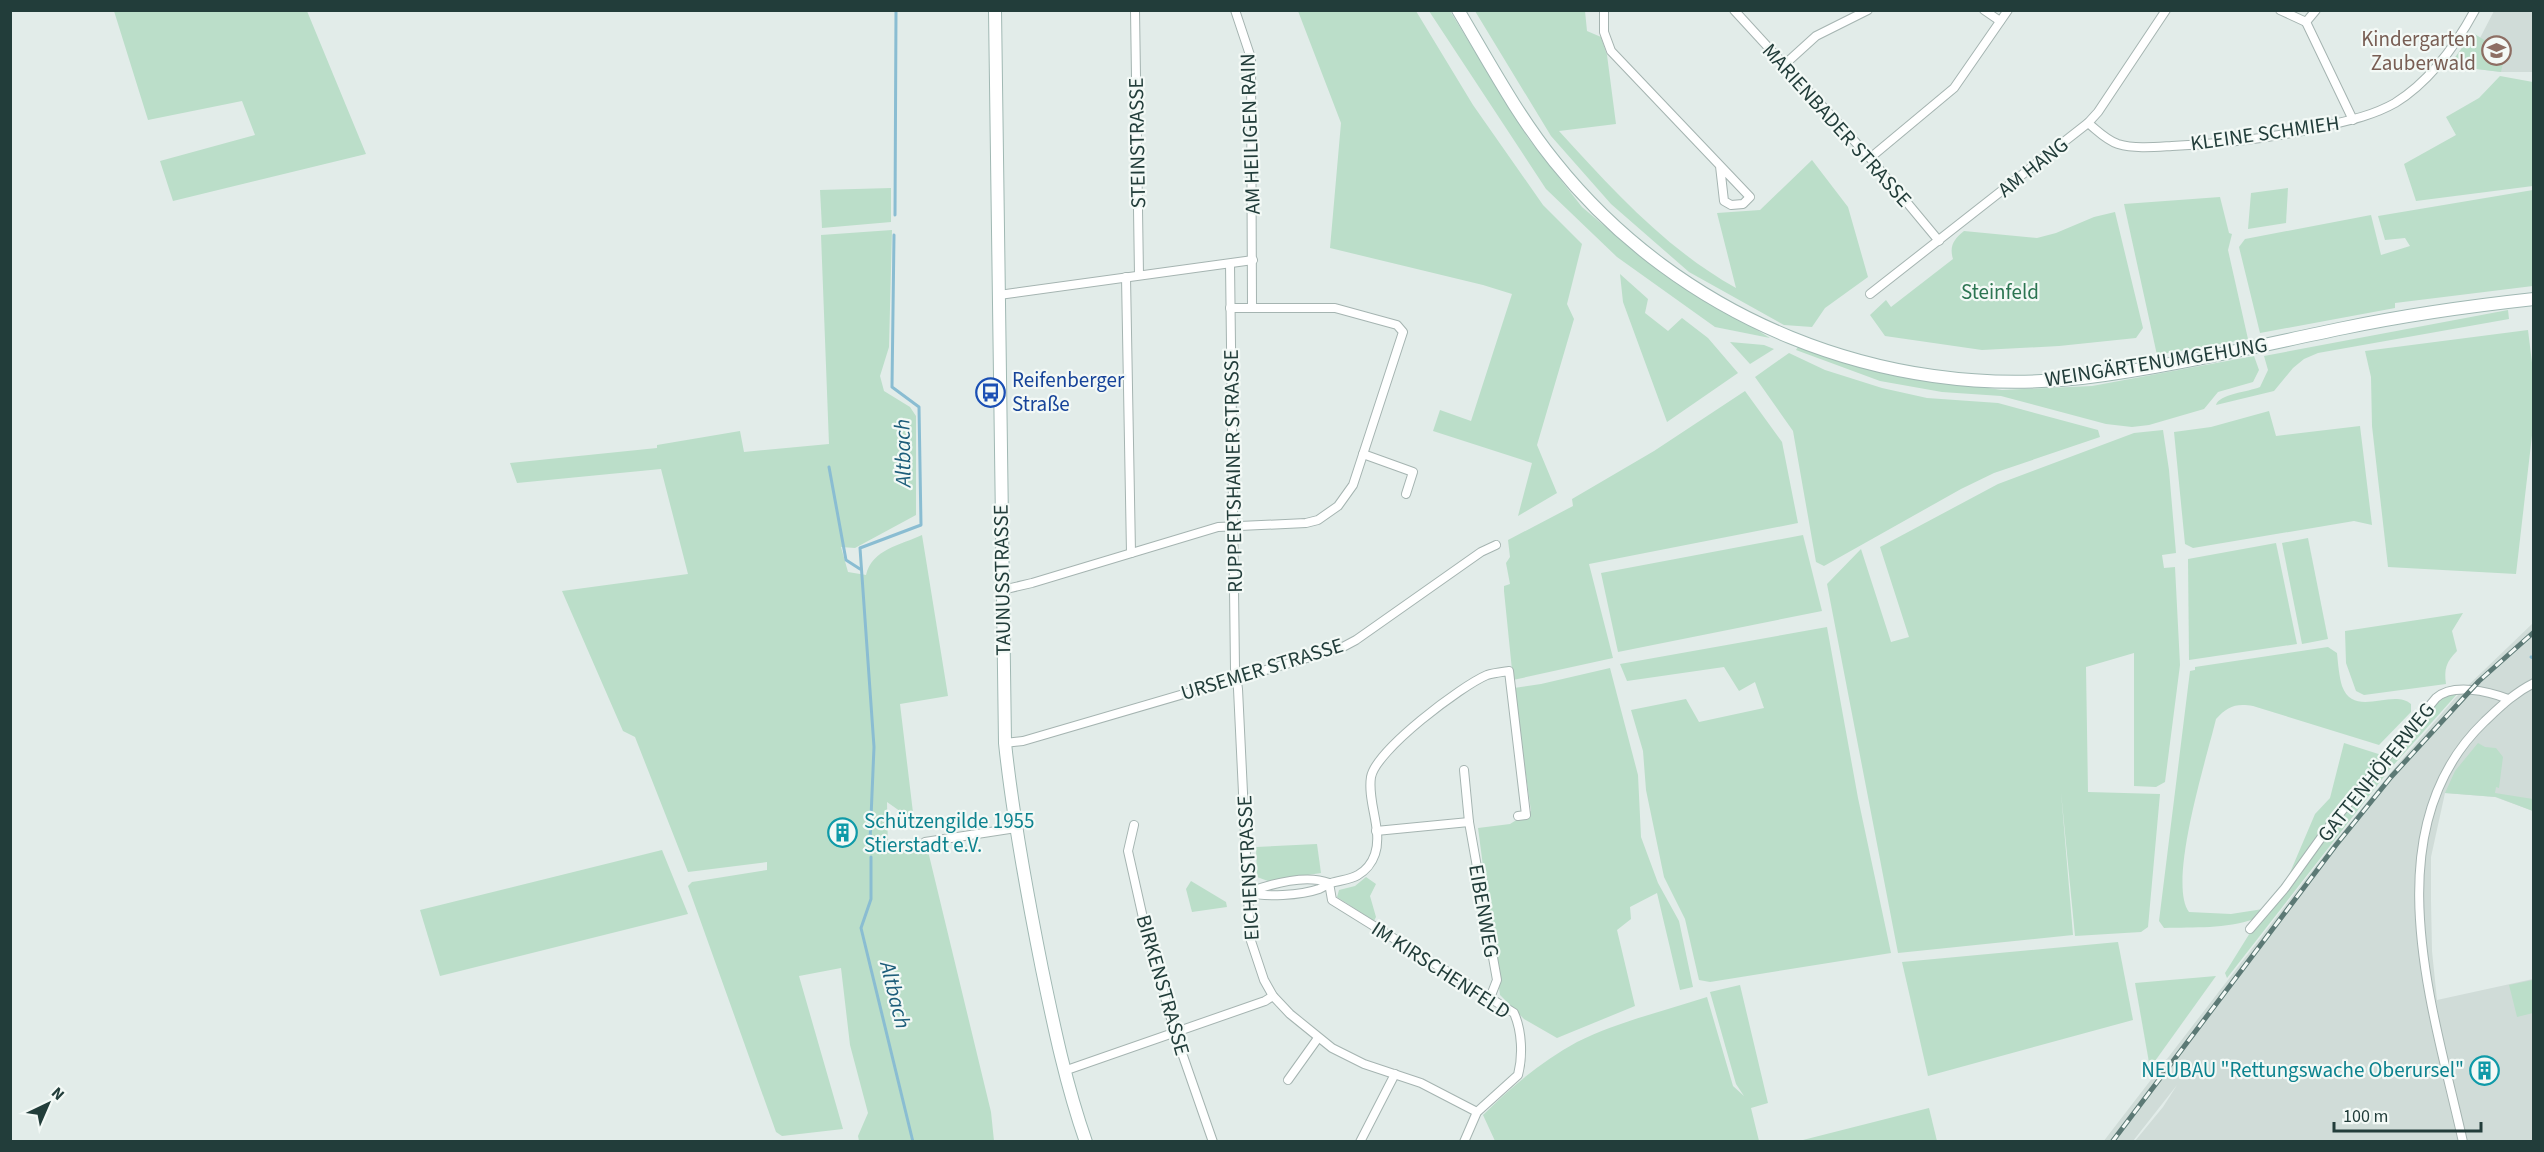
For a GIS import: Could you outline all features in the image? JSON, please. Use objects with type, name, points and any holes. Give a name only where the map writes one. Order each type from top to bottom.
[{"type":"main road","name":"TAUNUSSTRASSE","points":[[995,10],[1005,743],[1016,828],[1035,934],[1064,1071],[1086,1142]]},
{"type":"main road","name":"WEINGÄRTENUMGEHUNG","points":[[1458,10],[1524,120],[1556,164],[1592,204],[1632,242],[1675,275],[1720,304],[1800,342],[1850,359],[1918,374],[1988,381],[2057,380],[2126,371],[2348,327],[2473,306],[2534,299]]},
{"type":"street","name":"STEINSTRASSE","points":[[1135,10],[1138,274]]},
{"type":"street","name":"AM HEILIGEN RAIN","points":[[1235,10],[1251,58],[1253,260]]},
{"type":"street","points":[[1604,10],[1604,32],[1611,51],[1750,197],[1743,204],[1731,205],[1724,201],[1720,166]]},
{"type":"street","name":"MARIENBADER STRASSE","points":[[1734,10],[1870,158],[1939,241]]},
{"type":"street","points":[[1784,65],[1816,36],[1868,10]]},
{"type":"street","points":[[1984,10],[2001,21]]},
{"type":"street","points":[[1870,158],[1954,88],[2007,10]]},
{"type":"street","name":"AM HANG","points":[[1870,294],[2088,123],[2166,10]]},
{"type":"street","points":[[2280,10],[2306,22],[2352,120]]},
{"type":"street","points":[[2306,22],[2316,10]]},
{"type":"street","name":"KLEINE SCHMIEH","points":[[2088,123],[2106,139],[2135,147],[2238,142],[2291,134],[2352,120],[2394,103],[2422,81],[2453,45],[2475,10]]},
{"type":"street","points":[[999,295],[1138,274],[1253,260],[1252,308]]},
{"type":"street","name":"RUPPERTSHAINER STRASSE","points":[[1230,264],[1236,678]]},
{"type":"street","points":[[1126,277],[1131,553]]},
{"type":"street","points":[[1002,590],[1218,527],[1306,524],[1318,520],[1338,506],[1347,495],[1404,332],[1397,325],[1335,308],[1230,308]]},
{"type":"street","points":[[1363,454],[1413,472],[1406,494]]},
{"type":"street","name":"URSEMER STRASSE","points":[[1005,743],[1023,741],[1350,644],[1481,552],[1496,545]]},
{"type":"street","points":[[1248,892],[1264,887],[1317,879],[1329,883],[1348,880],[1364,871],[1375,853],[1376,831],[1371,786],[1373,769],[1378,760],[1418,723],[1461,691],[1488,675],[1509,671],[1526,815],[1518,816]]},
{"type":"street","name":"EICHENSTRASSE","points":[[1236,678],[1253,951],[1264,980],[1273,996],[1290,1014],[1318,1038],[1346,1056],[1421,1083],[1477,1112]]},
{"type":"street","points":[[2463,1142],[2423,962],[2420,883],[2422,847],[2432,804],[2455,758],[2476,730],[2508,699],[2534,682]]},
{"type":"street","name":"GATTENHÖFERWEG","points":[[2250,929],[2285,888],[2331,824],[2436,698],[2452,689],[2498,695],[2508,699]]},
{"type":"street","name":"EIBENWEG","points":[[1464,770],[1469,822],[1497,980],[1490,998]]},
{"type":"street","points":[[1376,831],[1469,822]]},
{"type":"street","name":"BIRKENSTRASSE","points":[[1134,825],[1128,850],[1143,918],[1175,1033],[1214,1142]]},
{"type":"street","points":[[925,842],[1016,828]]},
{"type":"street","name":"IM KIRSCHENFELD","points":[[1329,883],[1332,900],[1514,1013],[1517,1020],[1521,1064],[1518,1075],[1477,1112]]},
{"type":"street","points":[[1064,1071],[1265,1001],[1273,996]]},
{"type":"street","points":[[1288,1080],[1318,1038]]},
{"type":"street","points":[[1360,1142],[1395,1074]]},
{"type":"street","points":[[1464,1142],[1477,1112]]},
{"type":"shaded area","name":"Kindergarten Zauberwald","points":[[2494,11],[2533,11],[2533,72],[2501,72],[2453,66],[2451,63],[2473,33],[2480,38]]},
{"type":"shaded area","points":[[2533,623],[2533,811],[2495,797],[2445,793],[2431,857],[2431,901],[2432,951],[2437,1000],[2533,979],[2533,1141],[2135,1141],[2163,1107],[2177,1085],[2133,1141],[2103,1142],[2335,841],[2392,771],[2456,697]]},
{"type":"green space","points":[[114,11],[307,11],[366,154],[173,201],[160,161],[255,135],[242,101],[148,120]]},
{"type":"green space","points":[[1298,11],[1416,11],[1473,105],[1543,205],[1582,244],[1567,304],[1574,319],[1537,445],[1557,493],[1518,516],[1532,463],[1433,431],[1440,410],[1471,421],[1512,294],[1330,248],[1341,123]]},
{"type":"green space","points":[[1429,11],[1450,11],[1528,138],[1582,207],[1646,261],[1770,338],[1715,327],[1617,257],[1546,189]]},
{"type":"green space","points":[[1475,11],[1585,11],[1587,31],[1601,37],[1607,55],[1616,124],[1559,131],[1663,237],[1711,272],[1736,288],[1717,213],[1760,210],[1812,160],[1848,207],[1868,277],[1825,308],[1812,327],[1784,325],[1689,272],[1611,204],[1551,136]]},
{"type":"green space","points":[[2473,33],[2505,53],[2501,72],[2452,66],[2451,63]]},
{"type":"green space","points":[[2500,76],[2533,82],[2533,186],[2416,201],[2404,164],[2456,135],[2446,117],[2479,98]]},
{"type":"green space","points":[[891,188],[891,222],[822,228],[820,190]]},
{"type":"green space","points":[[2288,188],[2286,223],[2248,229],[2251,193]]},
{"type":"green space","points":[[2533,190],[2533,286],[2395,303],[2395,308],[2260,333],[2239,247],[2245,239],[2371,215],[2381,255],[2410,246],[2405,238],[2385,240],[2378,216]]},
{"type":"green space","points":[[2220,197],[2229,233],[2232,234],[2228,250],[2248,339],[2157,355],[2124,204]]},
{"type":"green space","name":"Steinfeld","points":[[2115,212],[2143,328],[2136,338],[2059,346],[1982,350],[1885,336],[1870,315],[1886,300],[1891,307],[1953,259],[1953,243],[1964,231],[2037,238],[2056,233],[2094,217]]},
{"type":"green space","points":[[892,230],[889,347],[880,376],[884,391],[910,407],[916,416],[916,515],[855,548],[841,547],[848,572],[866,575],[874,559],[888,549],[922,535],[948,696],[900,704],[914,821],[887,802],[888,853],[928,851],[991,1112],[994,1141],[859,1141],[858,1136],[868,1113],[850,1045],[841,968],[799,976],[843,1129],[782,1136],[776,1132],[688,886],[692,882],[767,870],[767,862],[688,872],[635,737],[623,731],[562,591],[688,574],[661,469],[517,483],[510,463],[657,448],[657,445],[740,431],[744,452],[829,444],[821,235]]},
{"type":"green space","points":[[1620,274],[1648,299],[1645,313],[1668,331],[1682,318],[1708,338],[1738,373],[1667,422],[1623,302]]},
{"type":"green space","points":[[2508,310],[2509,319],[2318,353],[2304,359],[2293,368],[2274,391],[2216,405],[2222,398],[2260,387],[2268,370],[2264,356]]},
{"type":"green space","points":[[2528,330],[2533,371],[2534,418],[2516,574],[2388,567],[2372,426],[2371,377],[2365,351]]},
{"type":"green space","points":[[1730,342],[1764,345],[1774,349],[1750,364]]},
{"type":"green space","points":[[1798,347],[1860,367],[1892,374],[2002,390],[2092,386],[2254,356],[2259,370],[2253,382],[2218,392],[2204,409],[2149,425],[2132,427],[2106,424],[2001,396],[1942,392],[1880,381],[1796,350]]},
{"type":"green space","points":[[1789,353],[1825,370],[1882,388],[1927,398],[1998,403],[2098,430],[2100,437],[1994,473],[1961,489],[1824,566],[1816,562],[1793,431],[1755,377]]},
{"type":"green space","points":[[1745,391],[1782,442],[1798,523],[1589,564],[1613,658],[1513,680],[1504,591],[1504,586],[1510,584],[1506,563],[1510,557],[1508,540],[1573,506],[1572,499],[1654,451]]},
{"type":"green space","points":[[2269,411],[2276,436],[2360,426],[2372,525],[2354,521],[2193,548],[2185,544],[2174,432],[2211,427]]},
{"type":"green space","points":[[2163,430],[2176,553],[2162,555],[2164,568],[2175,567],[2180,665],[2165,782],[2156,787],[2134,786],[2134,653],[2086,667],[2088,792],[2160,794],[2148,927],[2141,932],[2075,936],[2061,792],[2073,935],[1898,953],[1827,584],[1861,549],[1891,642],[1909,637],[1880,547],[1998,484],[2134,433]]},
{"type":"green space","points":[[1803,535],[1822,611],[1618,652],[1601,573]]},
{"type":"green space","points":[[2308,538],[2328,639],[2302,644],[2282,543]]},
{"type":"green space","points":[[2276,543],[2297,644],[2189,660],[2188,559]]},
{"type":"green space","points":[[2463,613],[2452,631],[2457,651],[2447,666],[2446,684],[2364,695],[2356,691],[2346,663],[2345,631]]},
{"type":"green space","points":[[1827,627],[1858,798],[1891,953],[1710,982],[1699,980],[1685,919],[1664,877],[1646,790],[1643,751],[1631,710],[1686,699],[1699,722],[1764,708],[1755,682],[1739,691],[1724,667],[1627,681],[1620,664]]},
{"type":"green space","points":[[2328,647],[2337,653],[2342,686],[2348,696],[2364,702],[2403,700],[2411,704],[2411,712],[2379,745],[2253,706],[2236,706],[2220,715],[2216,719],[2205,761],[2186,848],[2183,897],[2189,912],[2231,914],[2263,909],[2289,875],[2315,814],[2330,798],[2344,743],[2391,758],[2430,709],[2449,695],[2458,693],[2390,769],[2227,978],[2225,973],[2253,928],[2254,919],[2221,926],[2164,928],[2159,921],[2190,671],[2195,670],[2195,667]]},
{"type":"green space","points":[[1610,668],[1638,775],[1641,837],[1658,883],[1679,921],[1693,987],[1680,990],[1657,893],[1630,907],[1631,919],[1617,930],[1635,1006],[1557,1038],[1524,1019],[1500,995],[1478,828],[1510,824],[1531,811],[1514,688]]},
{"type":"green space","points":[[2478,743],[2485,747],[2496,748],[2503,757],[2499,788],[2496,787],[2495,793],[2533,799],[2533,811],[2496,797],[2445,793],[2455,771]]},
{"type":"green space","points":[[1317,844],[1321,873],[1268,881],[1257,877],[1256,847]]},
{"type":"green space","points":[[662,850],[688,914],[440,976],[420,910]]},
{"type":"green space","points":[[1366,877],[1376,884],[1370,896],[1376,917],[1374,921],[1337,897],[1339,890],[1355,886]]},
{"type":"green space","points":[[1191,881],[1226,902],[1227,907],[1192,912],[1186,889]]},
{"type":"green space","points":[[2118,942],[2133,1020],[1928,1076],[1902,962]]},
{"type":"green space","points":[[2216,976],[2150,1068],[2135,983]]},
{"type":"green space","points":[[2533,980],[2533,1013],[2517,1017],[2509,985]]},
{"type":"green space","points":[[1740,985],[1768,1103],[1751,1108],[1759,1141],[1495,1141],[1483,1115],[1551,1057],[1608,1028],[1707,997],[1733,1086],[1744,1096],[1736,1084],[1710,992]]},
{"type":"green space","points":[[1929,1108],[1937,1141],[1799,1141]]},
{"type":"waterway","name":"Altbach","points":[[895,215],[896,10]]},
{"type":"waterway","name":"Altbach","points":[[870,841],[874,747],[860,548],[921,525],[919,407],[892,387],[894,235]]},
{"type":"waterway","name":"Altbach","points":[[829,467],[846,560],[860,569]]},
{"type":"waterway","name":"Altbach","points":[[871,857],[871,899],[861,928],[913,1142]]},
{"type":"railway","points":[[2112,1142],[2336,845],[2391,777],[2479,681],[2534,632]]},
{"type":"place","name":"Kindergarten Zauberwald","points":[[2497,51]]},
{"type":"place","name":"Reifenberger Straße","points":[[991,392]]},
{"type":"place","name":"Schützengilde 1955 Stierstadt e.V.","points":[[843,833]]},
{"type":"place","name":"NEUBAU \"Rettungswache Oberursel\"","points":[[2485,1070]]}]
